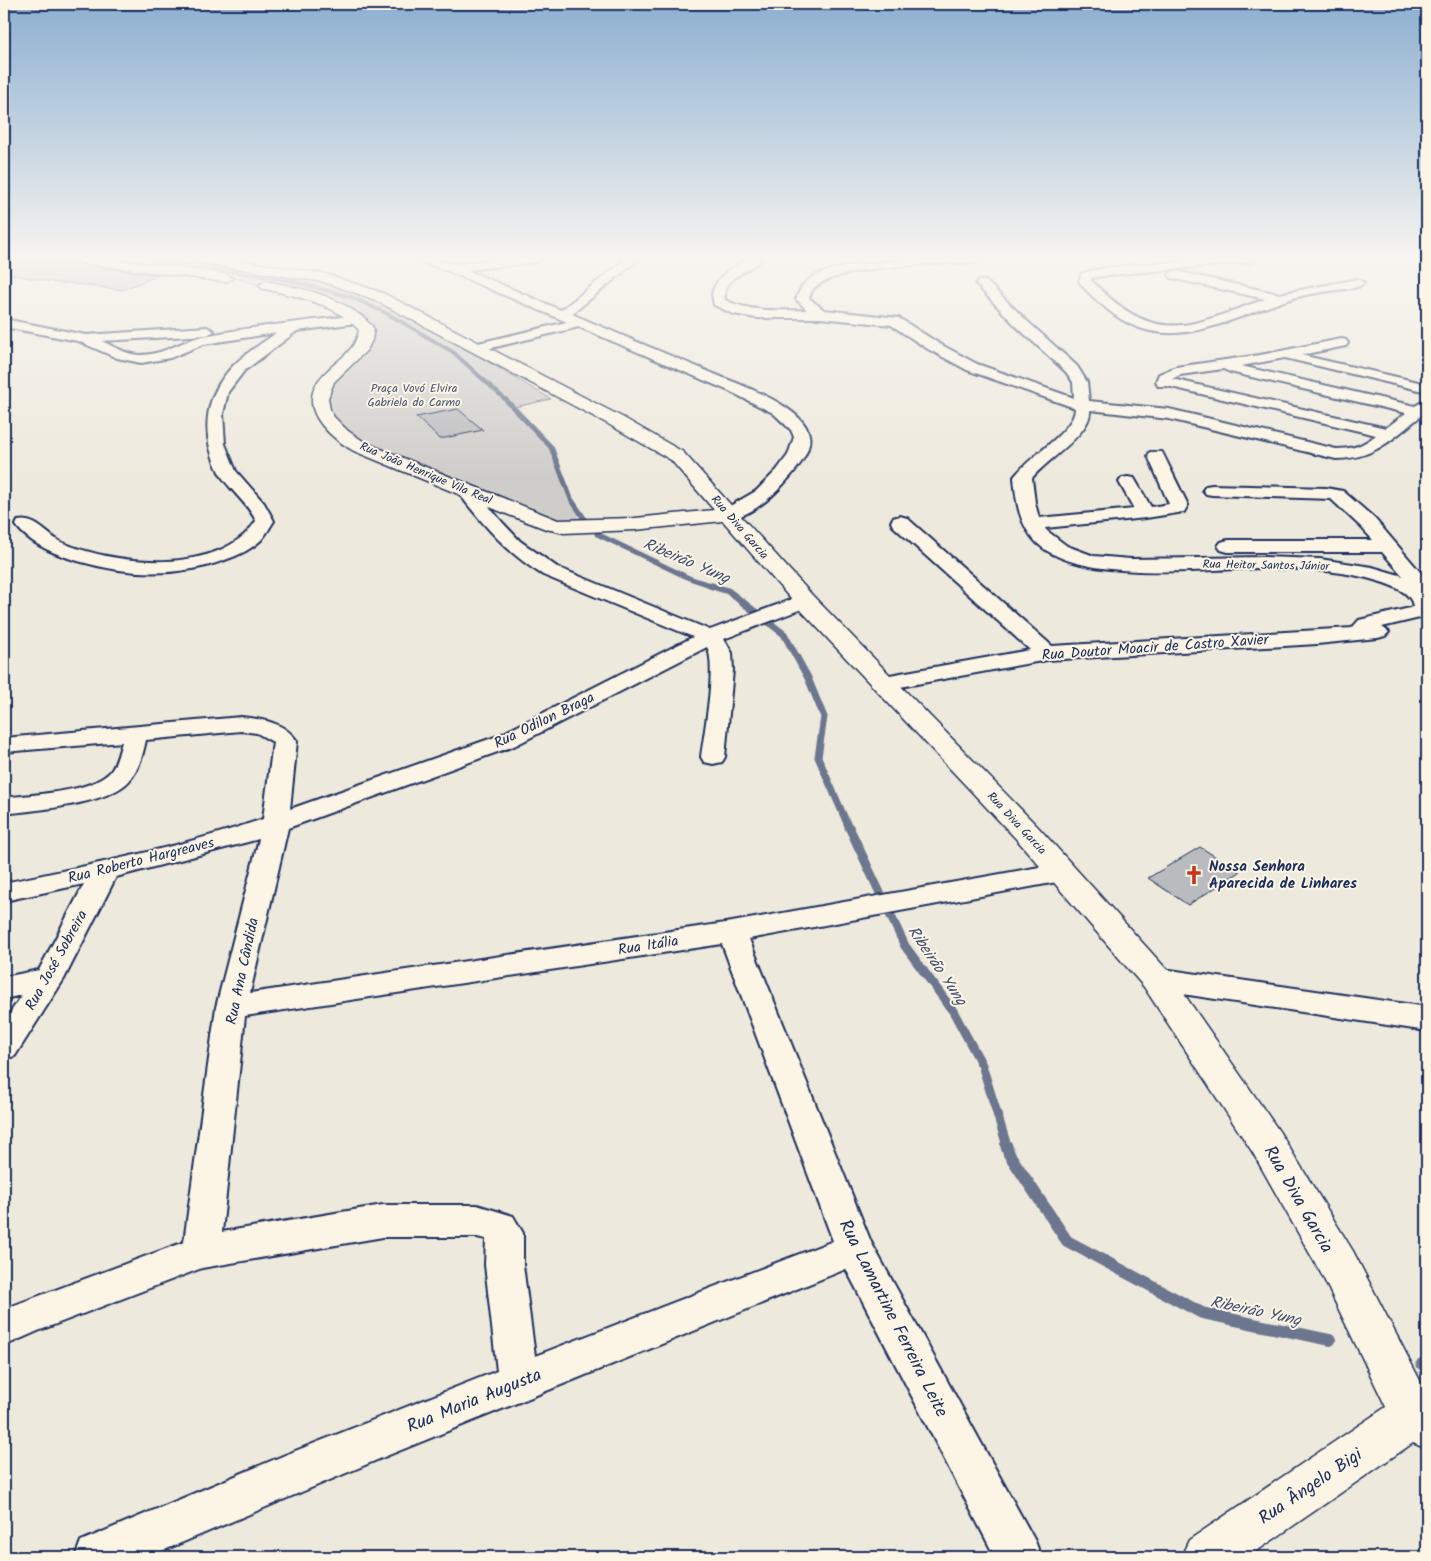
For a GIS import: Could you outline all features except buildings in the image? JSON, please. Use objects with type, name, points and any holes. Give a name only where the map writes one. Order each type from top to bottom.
[{"type":"street","points":[[50,332],[82,338],[122,355],[141,358],[165,355],[198,337]]},
{"type":"street","points":[[82,338],[198,337],[249,332]]},
{"type":"street","points":[[25,525],[52,544],[82,556],[117,564],[153,567],[190,564],[224,555],[252,538],[265,521],[258,507],[242,491],[228,472],[217,444],[215,414],[221,392],[239,368],[284,332]]},
{"type":"street","name":"Rua João Henrique Vila Real","points":[[367,332],[367,340],[351,360],[330,376],[325,383],[320,399],[324,414],[332,426],[353,442],[467,492],[540,520],[564,527],[626,525],[729,514]]},
{"type":"street","name":"Rua Diva Garcia","points":[[450,332],[677,456],[805,601],[1062,872],[1156,979],[1266,1142],[1338,1264],[1421,1421]]},
{"type":"street","points":[[479,347],[542,332]]},
{"type":"street","points":[[600,332],[775,407],[801,430],[803,441],[800,452],[776,482],[763,494],[729,514]]},
{"type":"street","points":[[912,332],[933,346],[972,367],[1054,397],[1083,405],[1169,414],[1336,454],[1362,452],[1422,408]]},
{"type":"street","points":[[1033,332],[1072,369],[1080,382],[1083,414],[1077,425],[1061,443],[1034,464],[1023,477],[1032,524],[1174,509],[1179,505],[1163,478],[1156,456]]},
{"type":"street","points":[[104,347],[121,337]]},
{"type":"street","points":[[1169,414],[1163,380],[1167,374],[1341,343]]},
{"type":"street","points":[[1282,354],[1427,388]]},
{"type":"street","points":[[1306,360],[1351,355]]},
{"type":"street","points":[[1217,365],[1422,408]]},
{"type":"street","points":[[1163,380],[1387,434]]},
{"type":"street","points":[[1128,482],[1146,513]]},
{"type":"street","points":[[1212,490],[1318,492],[1337,495],[1367,522],[1427,592]]},
{"type":"street","points":[[467,492],[498,532],[526,557],[550,571],[710,637],[718,646],[722,662],[713,757]]},
{"type":"street","points":[[900,522],[1047,653]]},
{"type":"street","name":"Rua Heitor Santos Júnior","points":[[1032,524],[1046,540],[1068,553],[1089,560],[1125,565],[1252,563],[1334,566],[1385,576],[1403,583],[1424,601],[1423,607],[1417,613],[1366,624],[1362,629],[1362,634]]},
{"type":"street","points":[[1226,546],[1388,546]]},
{"type":"street","name":"Rua Odilon Braga","points":[[276,822],[506,741],[710,637],[805,601]]},
{"type":"street","name":"Rua Doutor Moacir de Castro Xavier","points":[[884,683],[1047,653],[1362,634],[1427,625]]},
{"type":"street","name":"Rua Ana Cândida","points":[[136,734],[241,724],[262,727],[276,732],[285,741],[276,822],[231,1007],[200,1252]]},
{"type":"street","points":[[4,745],[136,734],[122,773],[112,783],[90,792],[4,806]]},
{"type":"street","name":"Rua Roberto Hargreaves","points":[[4,892],[105,871],[248,833],[276,822]]},
{"type":"street","name":"Rua José Sobreira","points":[[4,1047],[49,979],[105,871]]},
{"type":"street","name":"Rua Itália","points":[[231,1007],[732,932],[1062,872]]},
{"type":"street","name":"Rua Lamartine Ferreira Leite","points":[[732,932],[855,1249],[1019,1557]]},
{"type":"street","points":[[4,988],[49,979]]},
{"type":"street","points":[[1156,979],[1427,1019]]},
{"type":"street","points":[[4,1328],[24,1318],[200,1252],[383,1221],[477,1221],[500,1227],[505,1233],[504,1265],[518,1381]]},
{"type":"street","name":"Rua Maria Augusta","points":[[97,1557],[518,1381],[586,1357],[855,1249]]},
{"type":"street","name":"Rua Ângelo Bigi","points":[[1206,1557],[1421,1421]]},
{"type":"green space","name":"Praça Vovó Elvira Gabriela do Carmo","points":[[361,332],[438,332],[551,399],[515,407],[551,447],[571,499],[585,526],[561,523],[350,438],[328,414],[326,389],[367,340]]},
{"type":"waterway","name":"Ribeirão Yung","points":[[419,332],[453,352],[507,401]]},
{"type":"waterway","name":"Ribeirão Yung","points":[[507,401],[551,447],[571,499],[584,518]]},
{"type":"waterway","name":"Ribeirão Yung","points":[[597,534],[689,578],[713,586]]},
{"type":"waterway","name":"Ribeirão Yung","points":[[709,585],[728,591],[784,634],[808,678],[824,717],[818,757],[849,828]]},
{"type":"waterway","name":"Ribeirão Yung","points":[[849,827],[905,946],[953,1011],[982,1065],[1007,1146]]},
{"type":"waterway","name":"Ribeirão Yung","points":[[1006,1145],[1009,1154],[1067,1241],[1202,1313],[1330,1340]]},
{"type":"waterway","name":"Ribeirão Yung","points":[[1422,1364],[1427,1366]]},
{"type":"place","name":"Nossa Senhora Aparecida de Linhares","points":[[1194,875]]}]
